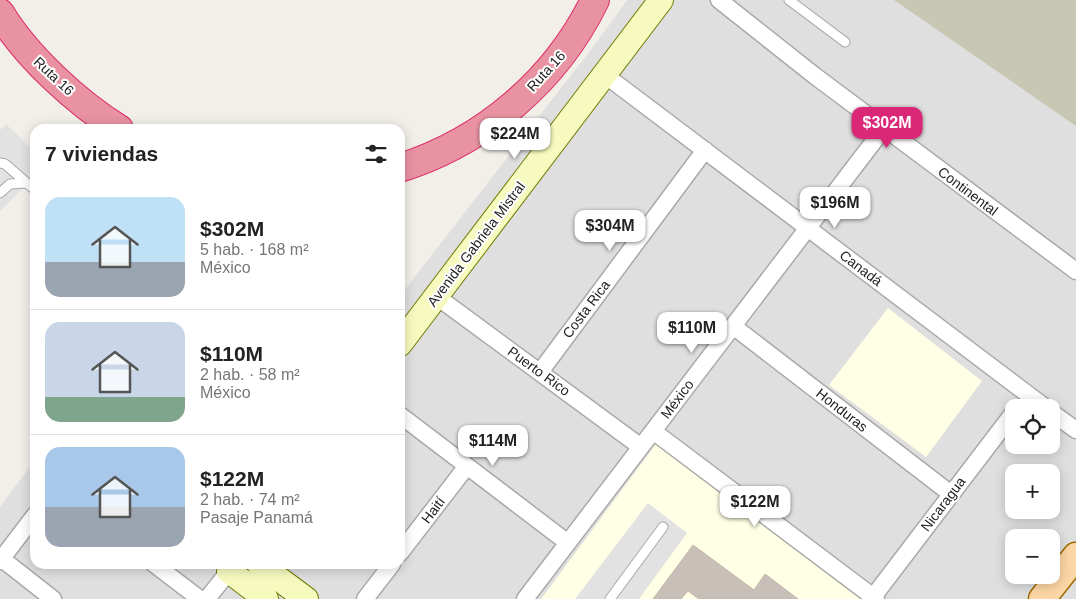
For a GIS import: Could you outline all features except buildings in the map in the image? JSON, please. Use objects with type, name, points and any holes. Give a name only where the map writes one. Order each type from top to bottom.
[{"type":"highway","name":"Ruta 16","points":[[405,166],[442,152],[468,138],[515,104],[554,65],[583,24],[595,0]]},
{"type":"highway","name":"Ruta 16","points":[[0,13],[18,38],[49,72],[88,107],[112,124]]},
{"type":"main road","points":[[1042,599],[1076,556]]},
{"type":"street","name":"Avenida Gabriela Mistral","points":[[405,337],[661,0]]},
{"type":"street","name":"Continental","points":[[719,0],[884,128],[1076,271]]},
{"type":"street","name":"Canadá","points":[[605,74],[1034,399]]},
{"type":"street","name":"México","points":[[525,599],[884,128]]},
{"type":"street","name":"Costa Rica","points":[[540,372],[705,150]]},
{"type":"street","name":"Puerto Rico","points":[[436,296],[642,447]]},
{"type":"street","name":"Honduras","points":[[733,326],[951,494]]},
{"type":"street","points":[[1024,399],[1028,394]]},
{"type":"street","points":[[1060,418],[1076,430]]},
{"type":"street","points":[[405,419],[568,543]]},
{"type":"street","name":"Nicaragua","points":[[874,598],[1005,424]]},
{"type":"street","points":[[653,431],[874,598]]},
{"type":"street","name":"Haití","points":[[405,547],[467,466]]},
{"type":"street","points":[[30,522],[1,560],[53,599]]},
{"type":"street","points":[[161,569],[200,599]]},
{"type":"street","points":[[207,599],[230,569]]},
{"type":"street","points":[[233,569],[266,599]]},
{"type":"street","points":[[266,569],[306,599]]},
{"type":"street","points":[[365,599],[388,569]]},
{"type":"lane","points":[[789,0],[845,42]]},
{"type":"lane","points":[[0,163],[5,164],[30,186]]},
{"type":"lane","points":[[0,193],[10,184],[26,183]]},
{"type":"lane","points":[[610,599],[663,527]]},
{"type":"shaded area","points":[[627,0],[1076,0],[1076,599],[0,599],[0,507],[30,467],[30,569],[405,569],[405,290],[596,43]]},
{"type":"shaded area","points":[[894,0],[1076,0],[1076,126]]},
{"type":"shaded area","points":[[6,124],[30,147],[30,180],[0,211],[0,130]]},
{"type":"shaded area","points":[[888,308],[982,381],[926,457],[829,385]]},
{"type":"shaded area","points":[[656,444],[865,599],[541,599]]},
{"type":"shaded area","points":[[648,503],[687,533],[639,599],[575,599]]}]
